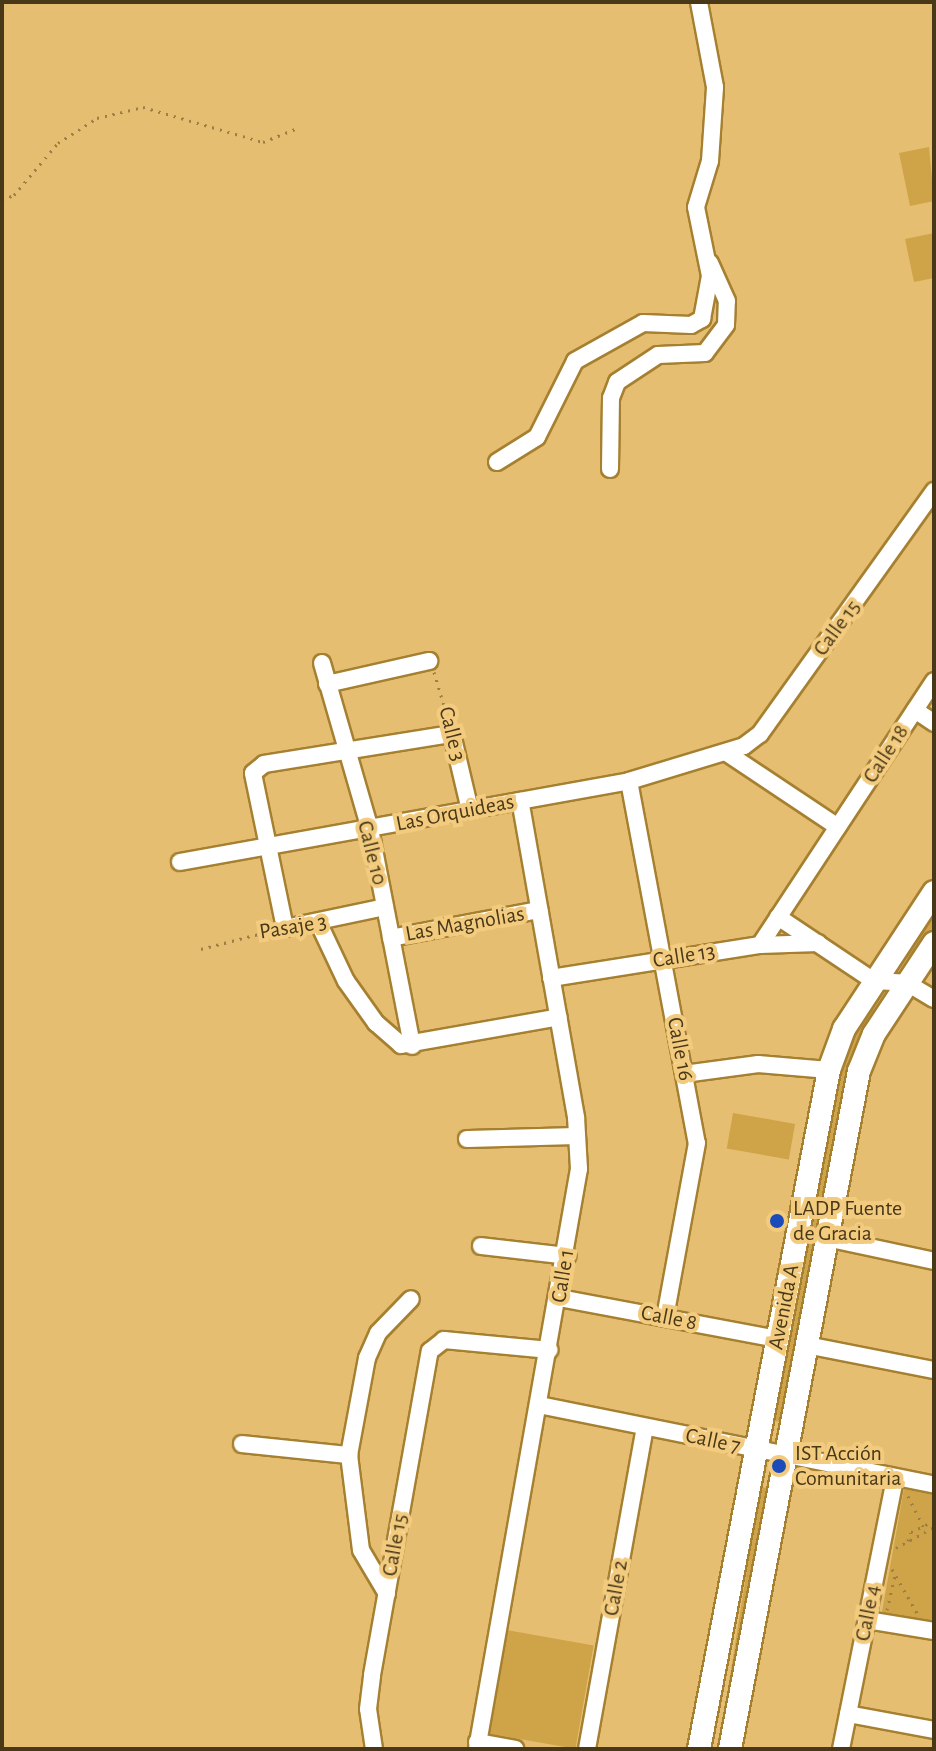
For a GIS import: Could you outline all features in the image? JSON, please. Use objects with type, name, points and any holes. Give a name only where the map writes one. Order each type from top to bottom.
[{"type":"main road","name":"Avenida A","points":[[699,1749],[829,1070],[844,1029],[934,892]]},
{"type":"main road","name":"Avenida A","points":[[730,1749],[864,1053],[934,943]]},
{"type":"street","points":[[497,462],[537,437],[575,361],[643,323],[691,325],[702,319],[710,276],[696,207],[710,161],[715,87],[699,2]]},
{"type":"street","points":[[610,469],[611,398],[617,382],[658,355],[705,353],[726,325],[727,301],[705,255]]},
{"type":"street","name":"Calle 15","points":[[727,753],[760,734],[934,491]]},
{"type":"street","points":[[327,684],[429,661]]},
{"type":"street","name":"Calle 10","points":[[322,663],[344,752],[370,829],[412,1046]]},
{"type":"street","name":"Calle 18","points":[[760,945],[934,681]]},
{"type":"street","points":[[915,710],[934,723]]},
{"type":"street","points":[[285,928],[253,773],[264,764],[452,734]]},
{"type":"street","name":"Calle 3","points":[[452,734],[470,810]]},
{"type":"street","points":[[727,753],[838,827]]},
{"type":"street","name":"Las Orquideas","points":[[180,862],[629,781],[727,753]]},
{"type":"street","name":"Calle 16","points":[[629,781],[684,1074],[696,1165],[665,1317]]},
{"type":"street","name":"Calle 1","points":[[477,1745],[560,1298],[579,1169],[559,1017],[520,801]]},
{"type":"street","name":"Pasaje 3","points":[[285,928],[319,924],[385,907]]},
{"type":"street","name":"Las Magnolias","points":[[391,938],[539,910]]},
{"type":"street","points":[[778,917],[874,981],[907,983],[934,999]]},
{"type":"street","points":[[319,924],[346,981],[390,1039],[412,1046],[559,1017]]},
{"type":"street","name":"Calle 13","points":[[551,978],[760,945],[818,943]]},
{"type":"street","points":[[684,1074],[758,1064],[829,1070]]},
{"type":"street","points":[[467,1139],[577,1136]]},
{"type":"street","points":[[827,1238],[934,1261]]},
{"type":"street","points":[[481,1246],[567,1256]]},
{"type":"street","name":"Calle 8","points":[[560,1298],[778,1339]]},
{"type":"street","points":[[387,1594],[361,1550],[350,1496],[349,1455],[367,1358],[378,1333],[411,1299]]},
{"type":"street","name":"Calle 15","points":[[374,1749],[368,1709],[435,1344],[550,1350]]},
{"type":"street","points":[[806,1345],[934,1370]]},
{"type":"street","name":"Calle 7","points":[[539,1405],[784,1458],[895,1478],[927,1490]]},
{"type":"street","name":"Calle 2","points":[[587,1749],[645,1427]]},
{"type":"street","points":[[242,1444],[349,1455]]},
{"type":"street","name":"Calle 4","points":[[841,1749],[895,1478]]},
{"type":"street","points":[[867,1620],[928,1627]]},
{"type":"street","points":[[848,1714],[934,1730]]},
{"type":"street","points":[[477,1745],[515,1749]]},
{"type":"path","points":[[2,200],[14,195],[58,143],[97,118],[143,107],[263,142],[298,128]]},
{"type":"path","name":"Calle 3","points":[[429,661],[452,734]]},
{"type":"path","name":"Pasaje 3","points":[[201,949],[285,928]]},
{"type":"path","points":[[907,1493],[927,1490]]},
{"type":"path","points":[[905,1507],[907,1493]]},
{"type":"path","points":[[907,1493],[926,1532]]},
{"type":"path","points":[[908,1541],[911,1532],[934,1521]]},
{"type":"path","points":[[896,1548],[934,1527]]},
{"type":"path","points":[[899,1534],[892,1570],[928,1627]]},
{"type":"shaded area","points":[[929,147],[934,201],[910,206],[899,153]]},
{"type":"shaded area","points":[[934,233],[934,278],[914,282],[905,239]]},
{"type":"shaded area","points":[[934,911],[934,935],[915,963],[904,955]]},
{"type":"shaded area","points":[[871,1008],[881,1014],[787,1423],[774,1421],[836,1085],[849,1047]]},
{"type":"shaded area","points":[[733,1113],[795,1124],[789,1159],[727,1148]]},
{"type":"shaded area","points":[[760,1487],[773,1489],[732,1749],[719,1749]]},
{"type":"shaded area","points":[[904,1489],[934,1495],[934,1627],[881,1617]]},
{"type":"shaded area","points":[[506,1630],[594,1645],[575,1749],[488,1733]]},
{"type":"place","name":"LADP Fuente de Gracia","points":[[777,1221]]},
{"type":"place","name":"IST Acción Comunitaria","points":[[779,1466]]}]
